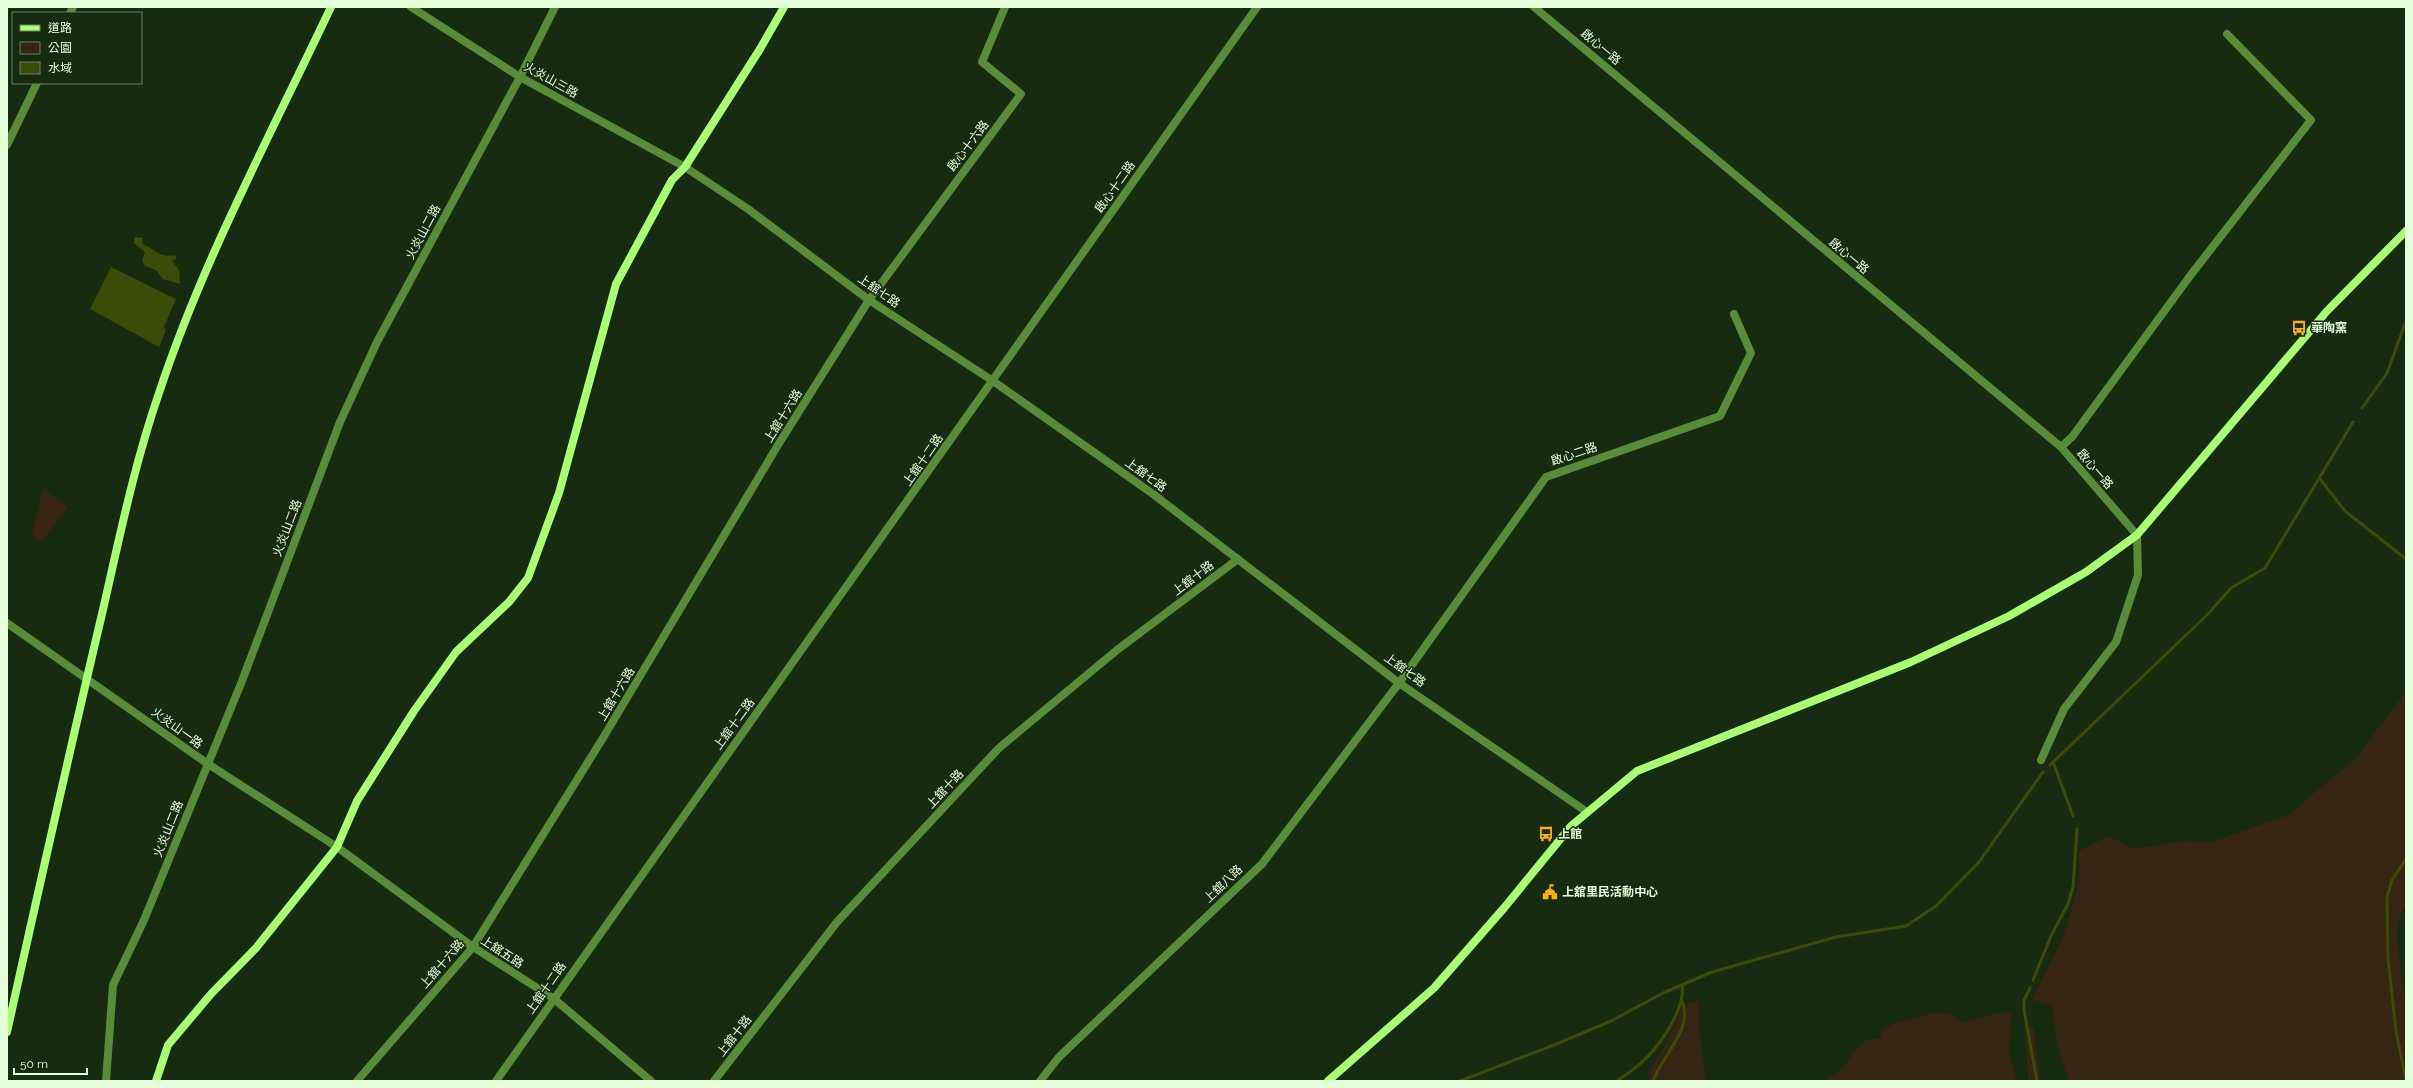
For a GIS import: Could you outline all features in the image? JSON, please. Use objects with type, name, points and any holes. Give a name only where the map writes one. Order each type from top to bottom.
[{"type":"street","points":[[7,1032],[87,678],[130,496],[160,388],[212,256],[331,7]]},
{"type":"street","name":"火炎山三路","points":[[412,7],[520,78],[685,166]]},
{"type":"street","name":"火炎山二路","points":[[106,1081],[113,985],[144,920],[242,681],[340,422],[377,342],[520,78],[555,7]]},
{"type":"street","points":[[156,1081],[168,1045],[211,994],[256,948],[337,848],[357,801],[422,700],[456,652],[509,602],[528,578],[559,493],[616,284],[672,180],[685,166],[760,49],[784,7]]},
{"type":"street","name":"啟心十六路","points":[[869,300],[1021,94],[982,62],[1005,7]]},
{"type":"street","name":"啟心十二路","points":[[993,381],[1257,7]]},
{"type":"street","name":"啟心一路","points":[[1534,7],[2061,447],[2137,535]]},
{"type":"street","points":[[2061,447],[2072,437],[2190,276],[2312,120],[2227,34]]},
{"type":"street","points":[[7,145],[37,84]]},
{"type":"street","name":"上舘七路","points":[[685,166],[748,209],[869,300],[993,381],[1153,494],[1400,683],[1587,812]]},
{"type":"street","points":[[1328,1081],[1434,988],[1504,908],[1572,826],[1637,771],[1911,662],[2008,616],[2086,572],[2137,535],[2327,311],[2406,231]]},
{"type":"street","name":"上舘十六路","points":[[357,1081],[473,947],[603,738],[778,445],[869,300]]},
{"type":"street","name":"啟心二路","points":[[1400,683],[1546,477],[1720,416],[1751,353],[1734,314]]},
{"type":"street","name":"上舘十二路","points":[[496,1081],[553,998],[993,381]]},
{"type":"street","points":[[2041,760],[2064,709],[2116,642],[2138,575],[2137,535]]},
{"type":"street","name":"上舘十路","points":[[714,1081],[837,922],[999,748],[1117,650],[1238,559]]},
{"type":"street","name":"火炎山一路","points":[[7,623],[208,764],[337,848]]},
{"type":"street","name":"上舘八路","points":[[1040,1081],[1059,1057],[1262,864],[1400,683]]},
{"type":"street","name":"上舘五路","points":[[337,848],[473,947],[553,998],[652,1081]]},
{"type":"green space","points":[[43,488],[68,507],[42,542],[32,535]]},
{"type":"green space","points":[[2406,691],[2406,905],[2401,915],[2398,927],[2398,941],[2406,1011],[2406,1081],[2069,1081],[2057,1044],[2052,1006],[2032,1000],[2065,933],[2079,881],[2079,851],[2109,836],[2134,849],[2181,841],[2211,842],[2288,815],[2356,758]]},
{"type":"green space","points":[[1699,1001],[1699,1028],[1706,1081],[1650,1081],[1648,1073],[1668,1040],[1683,1005]]},
{"type":"green space","points":[[1935,1012],[1952,1014],[1963,1023],[1996,1013],[2011,1012],[2009,1054],[2015,1075],[2015,1081],[1822,1081],[1840,1071],[1855,1051],[1868,1039],[1881,1039],[1880,1031],[1893,1024]]},
{"type":"green space","points":[[2025,1025],[2034,1028],[2040,1081],[2028,1081]]},
{"type":"water","points":[[135,237],[143,238],[142,244],[165,256],[175,255],[177,258],[172,261],[179,270],[180,284],[163,279],[156,270],[145,266],[142,261],[145,252],[134,243]]},
{"type":"water","points":[[111,267],[176,299],[164,327],[166,330],[159,347],[90,309]]},
{"type":"waterway","points":[[2362,408],[2387,373],[2406,321]]},
{"type":"waterway","points":[[2050,765],[2207,615],[2231,588],[2265,568],[2353,422]]},
{"type":"waterway","points":[[2320,479],[2345,511],[2406,559]]},
{"type":"waterway","points":[[2053,762],[2073,816]]},
{"type":"waterway","points":[[1460,1081],[1554,1045],[1611,1021],[1663,993],[1712,972],[1836,937],[1906,926],[1936,906],[1979,862],[2043,772]]},
{"type":"waterway","points":[[2033,980],[2051,936],[2068,904],[2073,887],[2077,829]]},
{"type":"waterway","points":[[2406,859],[2392,880],[2387,897],[2388,959],[2396,1031],[2406,1081]]},
{"type":"waterway","points":[[1617,1081],[1633,1070],[1649,1055],[1670,1027],[1680,1005],[1682,985]]},
{"type":"waterway","points":[[2030,988],[2024,1000],[2024,1010],[2037,1081]]},
{"type":"waterway","points":[[1653,1081],[1675,1042],[1684,1022],[1685,1011],[1682,1001]]},
{"type":"place","name":"華陶窯","points":[[2299,328]]},
{"type":"place","name":"上館","points":[[1546,834]]},
{"type":"place","name":"上舘里民活動中心","points":[[1550,892]]}]
